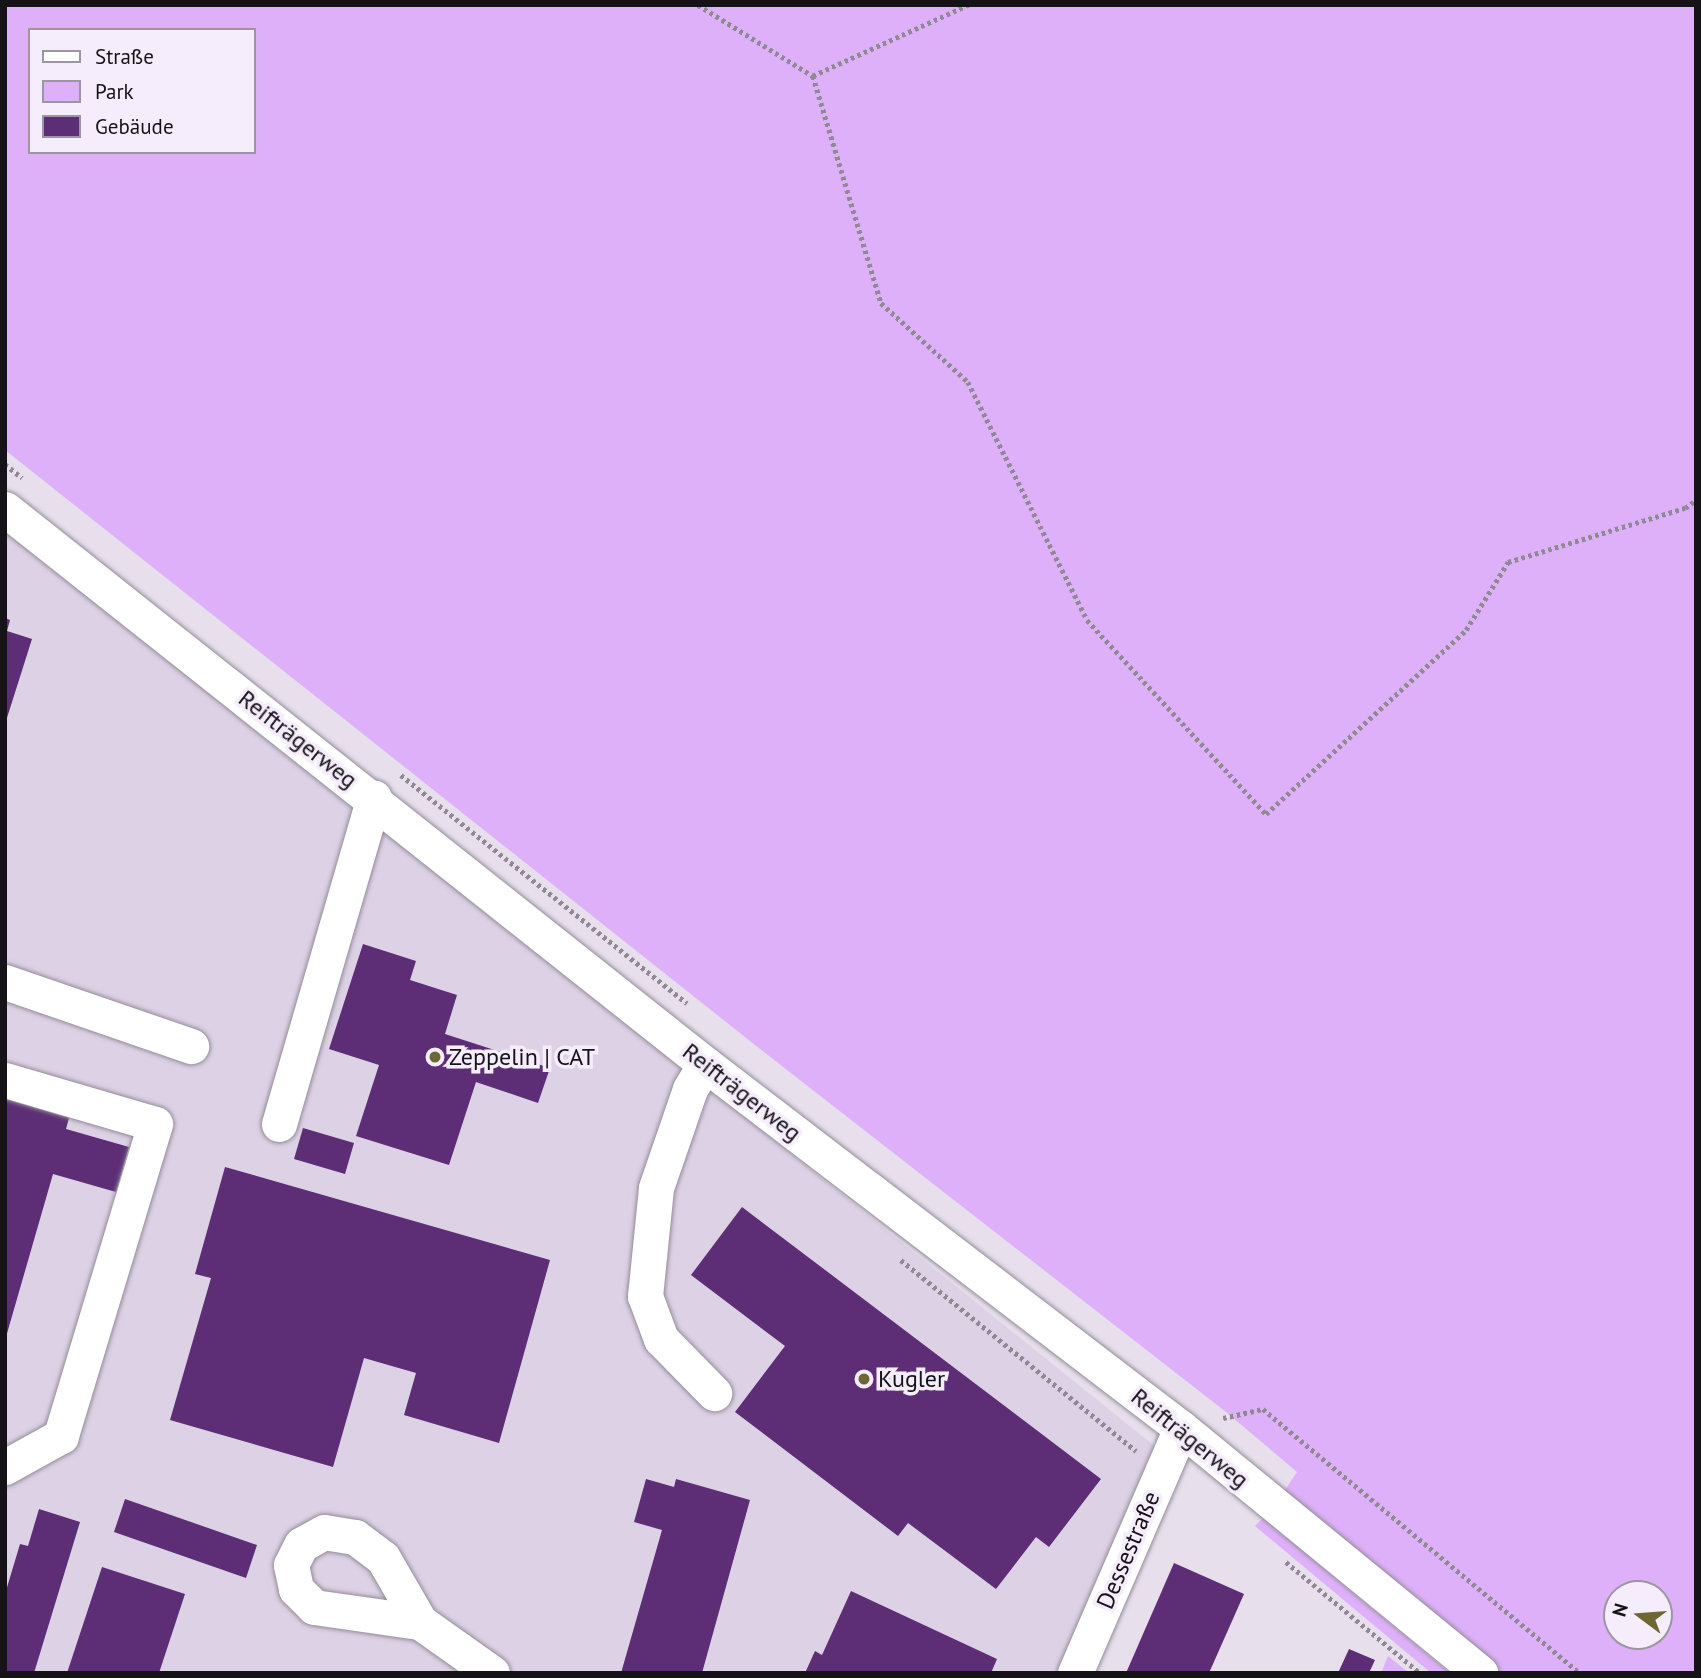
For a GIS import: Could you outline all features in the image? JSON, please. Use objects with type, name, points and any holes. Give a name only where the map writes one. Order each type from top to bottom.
[{"type":"street","name":"Reifträgerweg","points":[[5,509],[374,798],[705,1064],[1181,1428],[1480,1673]]},
{"type":"street","points":[[279,1124],[374,798]]},
{"type":"street","points":[[5,982],[191,1046]]},
{"type":"street","points":[[705,1064],[690,1089],[656,1188],[645,1296],[661,1339],[714,1393]]},
{"type":"street","points":[[5,1080],[155,1124],[61,1436],[5,1467]]},
{"type":"street","name":"Dessestraße","points":[[1075,1673],[1181,1428]]},
{"type":"street","points":[[421,1622],[492,1673]]},
{"type":"path","points":[[698,5],[813,76],[881,303],[968,382],[1087,620],[1266,814],[1466,630],[1508,562],[1685,508],[1696,500]]},
{"type":"path","points":[[813,76],[969,5]]},
{"type":"path","points":[[5,464],[27,482]]},
{"type":"path","points":[[396,771],[689,1004]]},
{"type":"path","points":[[1181,1428],[1263,1409],[1580,1673]]},
{"type":"path","points":[[1213,1410],[1223,1418]]},
{"type":"shaded area","points":[[5,521],[1157,1448],[1058,1673],[5,1673]]},
{"type":"green space","points":[[5,5],[1696,5],[1696,1673],[1499,1673],[1283,1493],[1297,1472],[1226,1412],[755,1045],[5,450]]},
{"type":"green space","points":[[1263,1518],[1450,1673],[1431,1673],[1255,1526]]},
{"type":"green space","points":[[1388,1656],[1409,1673],[1381,1673]]},
{"type":"building","points":[[5,618],[10,620],[7,631],[32,639],[6,721]]},
{"type":"building","name":"Zeppelin | CAT","points":[[363,944],[416,961],[410,980],[457,995],[445,1034],[550,1068],[538,1103],[476,1082],[449,1165],[356,1136],[379,1065],[329,1049]]},
{"type":"building","points":[[5,1099],[69,1118],[66,1129],[129,1147],[116,1192],[53,1174],[6,1337]]},
{"type":"building","points":[[303,1128],[354,1143],[345,1174],[294,1159]]},
{"type":"building","points":[[225,1167],[550,1260],[499,1443],[404,1415],[416,1373],[364,1358],[333,1467],[170,1420],[211,1278],[195,1274]]},
{"type":"building","name":"Kugler","points":[[742,1207],[1101,1479],[1049,1547],[1036,1537],[996,1589],[908,1523],[898,1536],[735,1412],[785,1346],[691,1275]]},
{"type":"building","points":[[646,1479],[674,1487],[676,1479],[750,1500],[702,1673],[621,1673],[662,1530],[634,1522]]},
{"type":"building","points":[[125,1499],[257,1545],[246,1578],[114,1532]]},
{"type":"building","points":[[39,1509],[80,1522],[34,1673],[5,1673],[5,1594],[20,1544],[28,1546]]},
{"type":"building","points":[[1174,1563],[1244,1594],[1209,1673],[1126,1673]]},
{"type":"building","points":[[102,1567],[185,1594],[159,1673],[67,1673]]},
{"type":"building","points":[[851,1591],[997,1659],[991,1673],[805,1673],[815,1651],[822,1655]]},
{"type":"building","points":[[1349,1649],[1375,1660],[1369,1673],[1338,1673]]},
{"type":"place","name":"Zeppelin | CAT","points":[[435,1057]]},
{"type":"place","name":"Kugler","points":[[864,1379]]}]
